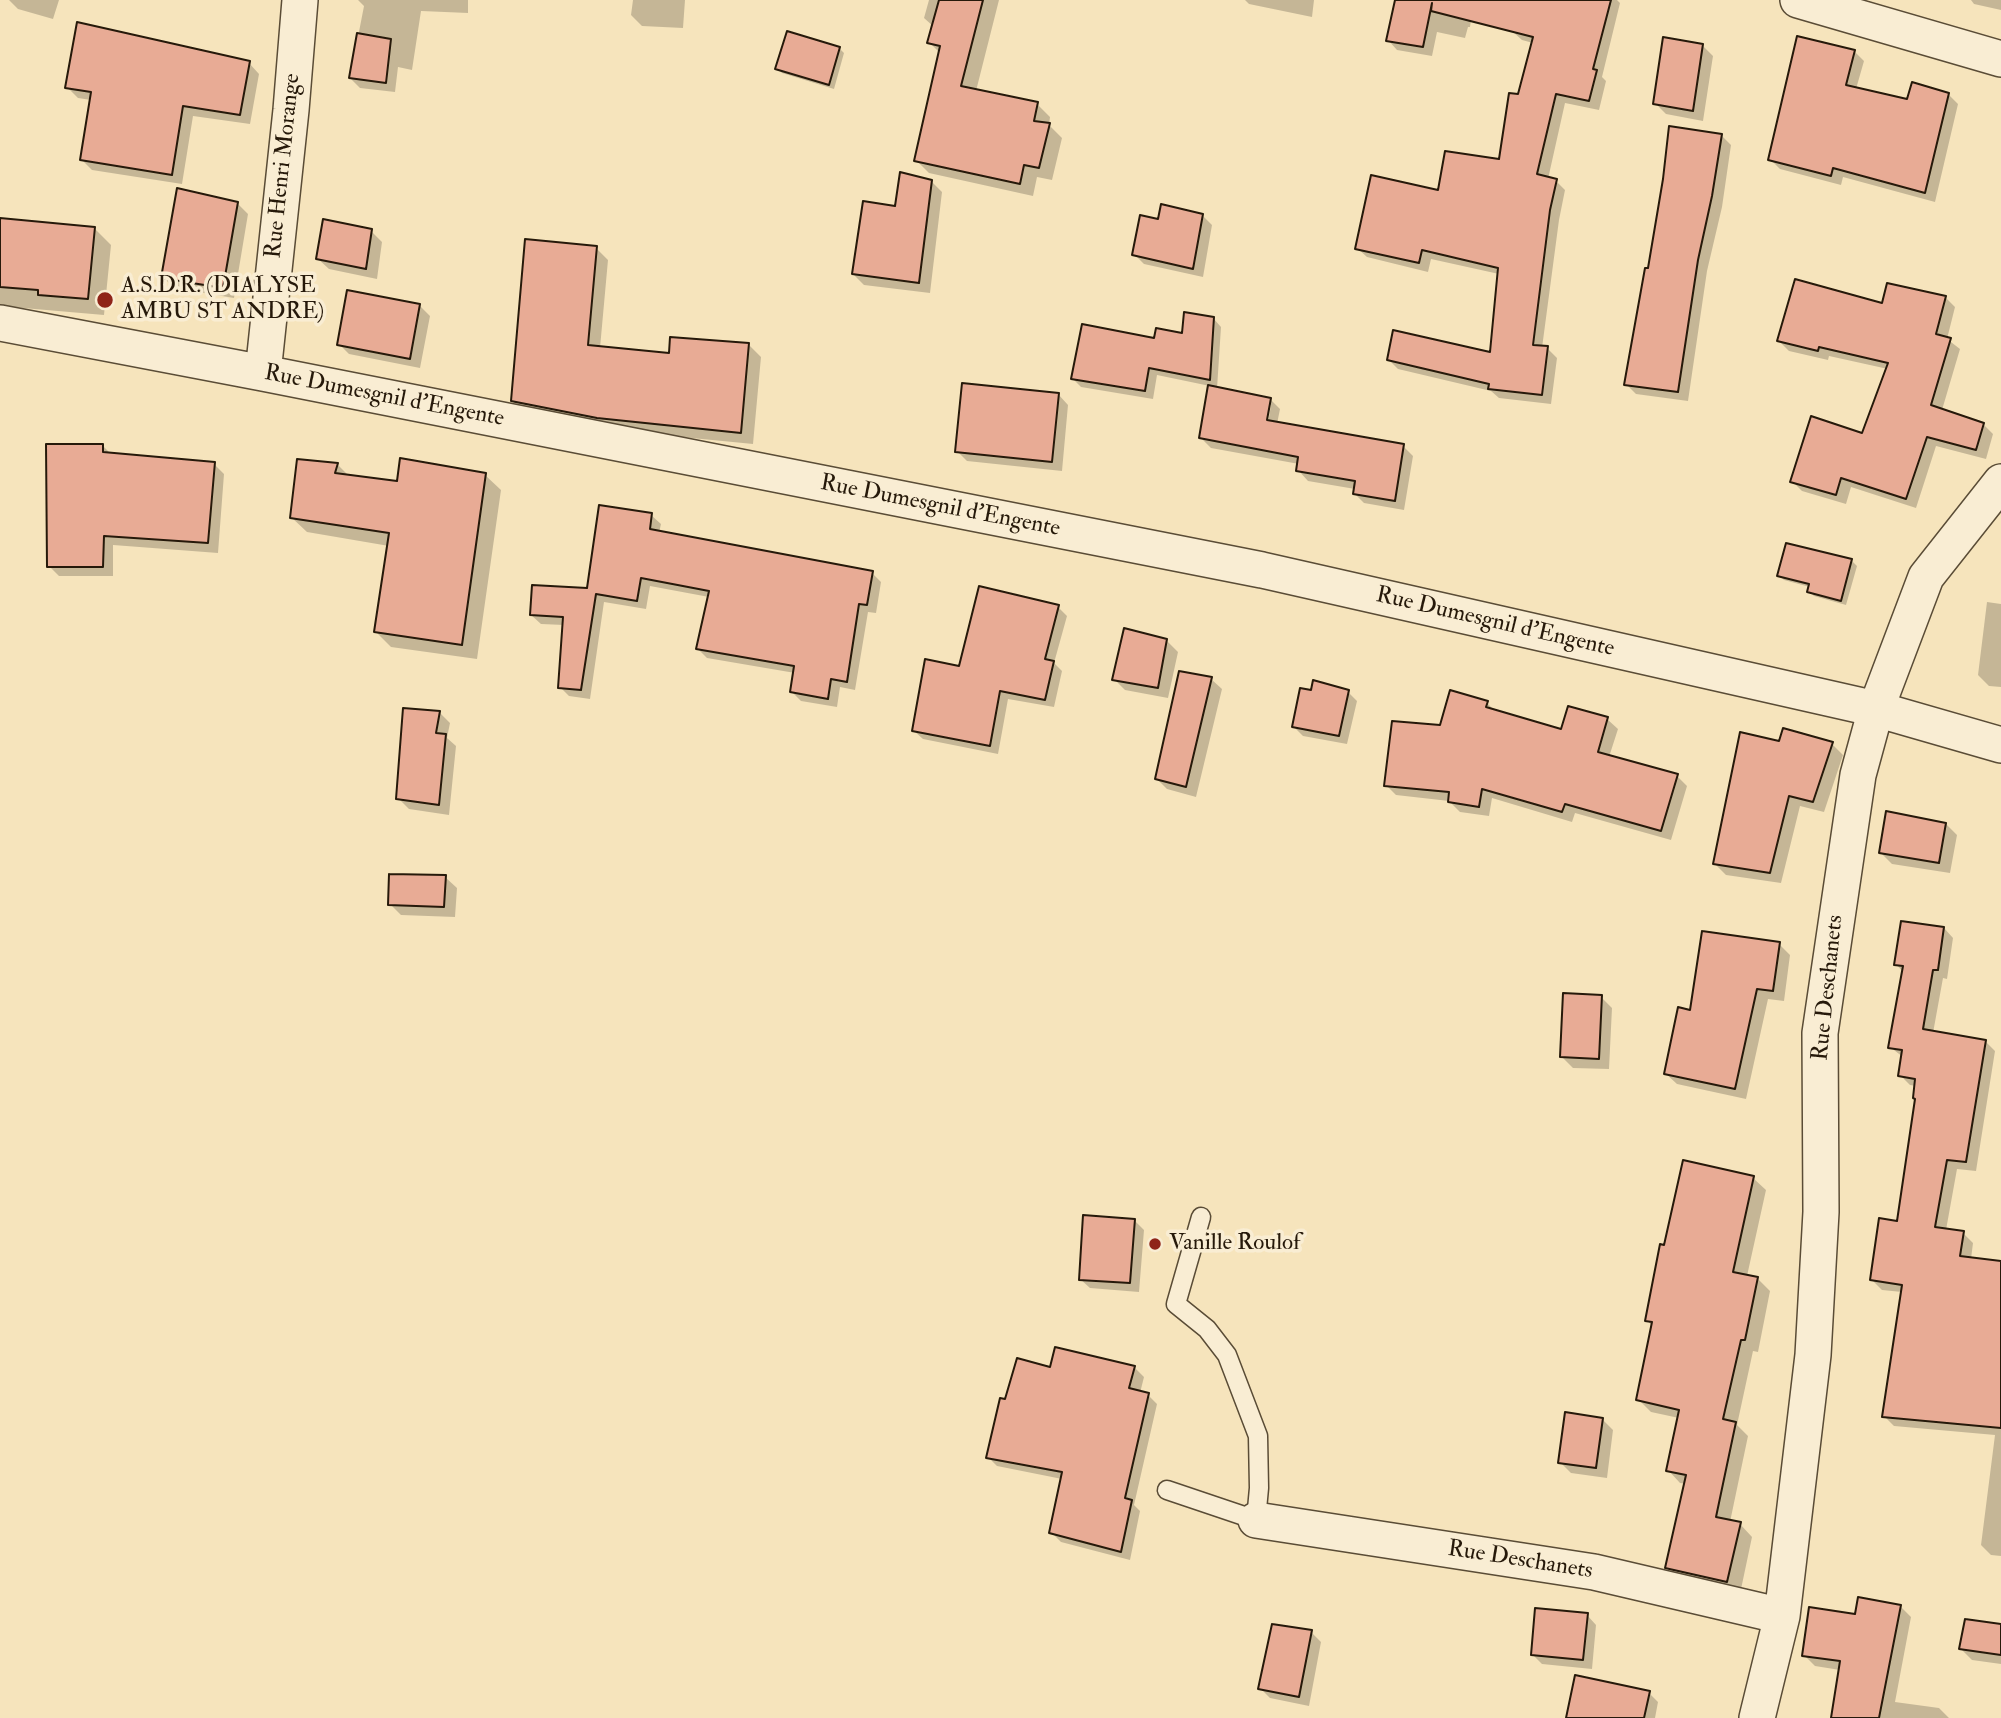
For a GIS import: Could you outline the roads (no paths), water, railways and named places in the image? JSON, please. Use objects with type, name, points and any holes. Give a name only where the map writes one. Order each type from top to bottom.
[{"type":"street","name":"Rue Henri Morange","points":[[263,373],[300,0]]},
{"type":"street","points":[[1798,0],[2001,59]]},
{"type":"street","name":"Rue Dumesgnil d'Engente","points":[[0,323],[1262,570],[1876,709],[2001,745]]},
{"type":"street","name":"Rue Deschanets","points":[[1757,1718],[1782,1616],[1813,1355],[1821,1212],[1819,1033],[1858,775],[1876,709],[1926,577],[2001,482]]},
{"type":"street","name":"Rue Deschanets","points":[[1256,1520],[1594,1572],[1782,1616]]},
{"type":"lane","points":[[1167,1490],[1256,1520],[1259,1488],[1258,1436],[1227,1355],[1207,1329],[1176,1304],[1201,1217]]},
{"type":"place","name":"A.S.D.R. (DIALYSE AMBU ST ANDRE)","points":[[105,300]]},
{"type":"place","name":"Vanille Roulof","points":[[1155,1244]]}]
